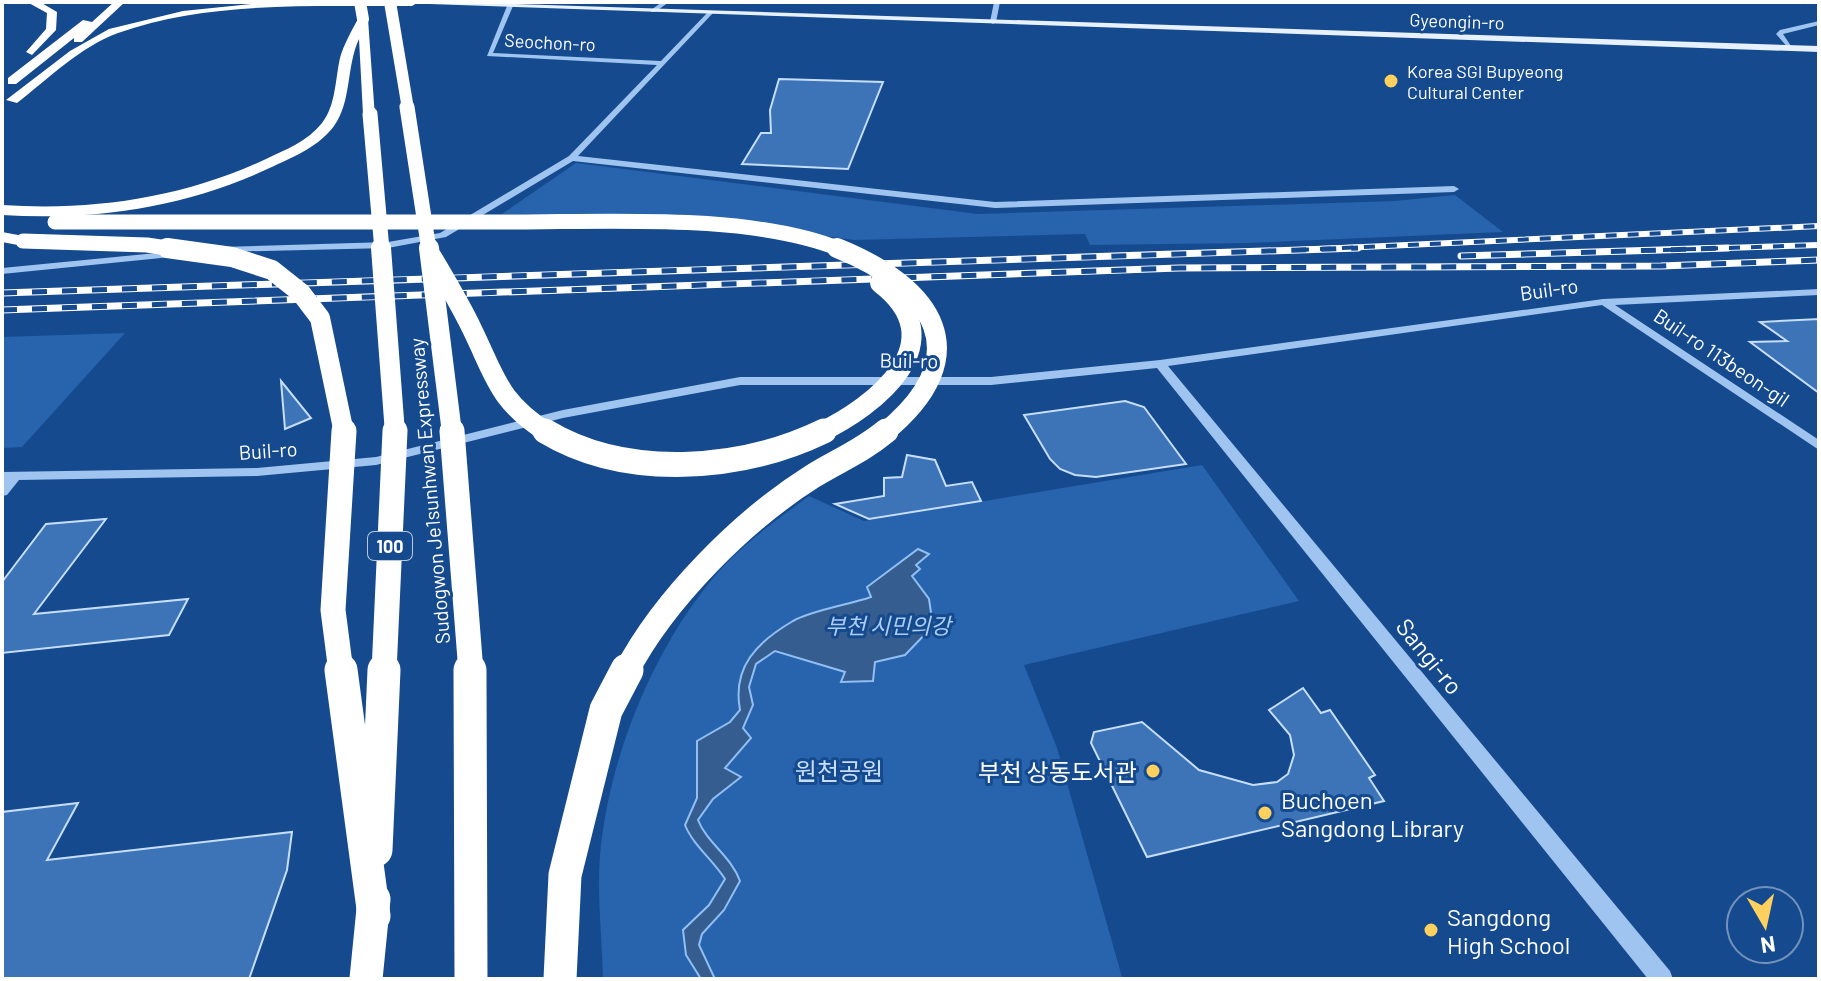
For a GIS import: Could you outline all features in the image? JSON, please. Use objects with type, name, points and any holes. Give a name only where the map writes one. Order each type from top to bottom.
[{"type":"highway","points":[[4,96],[51,30],[52,12],[32,2]]},
{"type":"highway","points":[[91,23],[110,2]]},
{"type":"highway","points":[[4,96],[120,2]]},
{"type":"highway","name":"Sudogwon Je1sunhwan Expressway","points":[[360,2],[396,417],[374,916],[366,979]]},
{"type":"highway","name":"Sudogwon Je1sunhwan Expressway","points":[[390,2],[432,257],[451,407],[469,635],[471,979]]},
{"type":"highway","points":[[4,96],[112,31],[149,19],[235,6],[407,3]]},
{"type":"highway","points":[[2,210],[53,221],[199,190],[246,174],[295,151],[329,124],[335,113],[346,56],[363,19]]},
{"type":"highway","points":[[2,217],[53,221],[602,229],[734,234],[786,243],[830,256],[862,271],[886,287],[903,306],[910,328],[911,347],[904,368],[886,392],[849,419],[797,445],[731,458],[661,463],[595,454],[540,429],[504,396],[467,318],[432,257]]},
{"type":"highway","points":[[2,226],[53,221],[637,222],[740,227],[791,235],[865,259],[896,277],[919,299],[936,329],[937,358],[925,389],[895,424],[862,451],[813,476],[751,522],[705,565],[638,649],[606,710],[586,781],[565,875],[560,979]]},
{"type":"highway","points":[[2,237],[23,241],[147,245],[232,257],[272,270],[301,293],[320,318],[344,432],[333,610],[374,916]]},
{"type":"main road","name":"Gyeongin-ro","points":[[375,2],[1819,49]]},
{"type":"main road","points":[[1791,48],[1810,59]]},
{"type":"street","points":[[653,11],[666,2]]},
{"type":"street","points":[[993,22],[997,2]]},
{"type":"street","name":"Seochon-ro","points":[[510,6],[489,55],[663,63]]},
{"type":"street","points":[[2,271],[239,248],[388,245],[443,235],[572,158],[710,13]]},
{"type":"street","points":[[1791,48],[1779,34],[1782,31],[1819,23]]},
{"type":"street","points":[[572,158],[995,205],[1454,189]]},
{"type":"street","name":"Buil-ro","points":[[9,476],[257,472],[376,461],[563,414],[740,381],[991,381],[1160,364],[1603,302],[1819,292]]},
{"type":"street","name":"Buil-ro 113beon-gil","points":[[1603,302],[1819,446]]},
{"type":"street","name":"Sangi-ro","points":[[1160,364],[1662,979]]},
{"type":"street","points":[[2,492],[9,476]]},
{"type":"green space","points":[[576,163],[978,214],[1395,201],[1455,195],[1503,232],[1247,243],[1090,245],[1085,234],[854,240],[685,217],[502,214]]},
{"type":"green space","points":[[125,333],[22,447],[2,448],[2,337]]},
{"type":"green space","name":"원천공원","points":[[1202,465],[1299,601],[1024,665],[1057,748],[1122,977],[603,979],[599,895],[601,845],[615,772],[627,735],[657,664],[676,630],[720,570],[751,540],[809,496],[864,521]]},
{"type":"water","name":"부천 시민의강","points":[[918,549],[929,554],[916,565],[920,569],[912,576],[929,599],[933,626],[905,655],[875,662],[873,681],[841,682],[845,672],[775,651],[756,664],[749,687],[753,705],[743,728],[751,738],[725,768],[741,777],[713,799],[698,820],[740,881],[724,910],[702,934],[699,945],[715,979],[701,979],[686,955],[683,930],[709,905],[725,879],[685,825],[697,798],[697,741],[730,722],[740,710],[740,681],[744,668],[768,638],[801,617],[871,597],[867,587]]},
{"type":"building","points":[[779,79],[883,82],[848,169],[742,164],[761,133],[771,133],[770,110]]},
{"type":"building","points":[[1819,319],[1819,393],[1750,342],[1787,341],[1760,322]]},
{"type":"building","points":[[281,381],[311,418],[285,429]]},
{"type":"building","points":[[1125,401],[1144,407],[1186,464],[1096,477],[1075,475],[1060,469],[1050,459],[1024,415]]},
{"type":"building","points":[[907,455],[935,460],[946,486],[972,482],[981,501],[869,519],[835,504],[884,496],[884,478],[902,477]]},
{"type":"building","points":[[106,519],[34,614],[188,599],[169,635],[2,653],[2,582],[46,524]]},
{"type":"building","name":"부천 상동도서관","points":[[1303,688],[1321,713],[1330,710],[1375,775],[1369,778],[1384,801],[1147,857],[1091,743],[1094,732],[1142,722],[1199,770],[1253,785],[1277,782],[1288,774],[1294,755],[1290,735],[1269,710]]},
{"type":"building","points":[[78,803],[47,860],[292,832],[287,870],[249,979],[2,979],[2,812]]},
{"type":"railway","points":[[1299,250],[1819,226]]},
{"type":"railway","points":[[1688,249],[1819,245]]},
{"type":"railway","points":[[1299,250],[1358,248]]},
{"type":"railway","points":[[1688,249],[1728,248]]},
{"type":"railway","points":[[1461,256],[1688,249]]},
{"type":"railway","points":[[1663,250],[1688,249]]},
{"type":"railway","points":[[2,293],[1299,250]]},
{"type":"railway","points":[[2,310],[1179,268],[1661,266],[1819,260]]},
{"type":"place","name":"Korea SGI Bupyeong Cultural Center","points":[[1391,81]]},
{"type":"place","name":"부천 상동도서관","points":[[1153,771]]},
{"type":"place","name":"Buchoen Sangdong Library","points":[[1265,813]]},
{"type":"place","name":"Sangdong High School","points":[[1431,930]]}]
